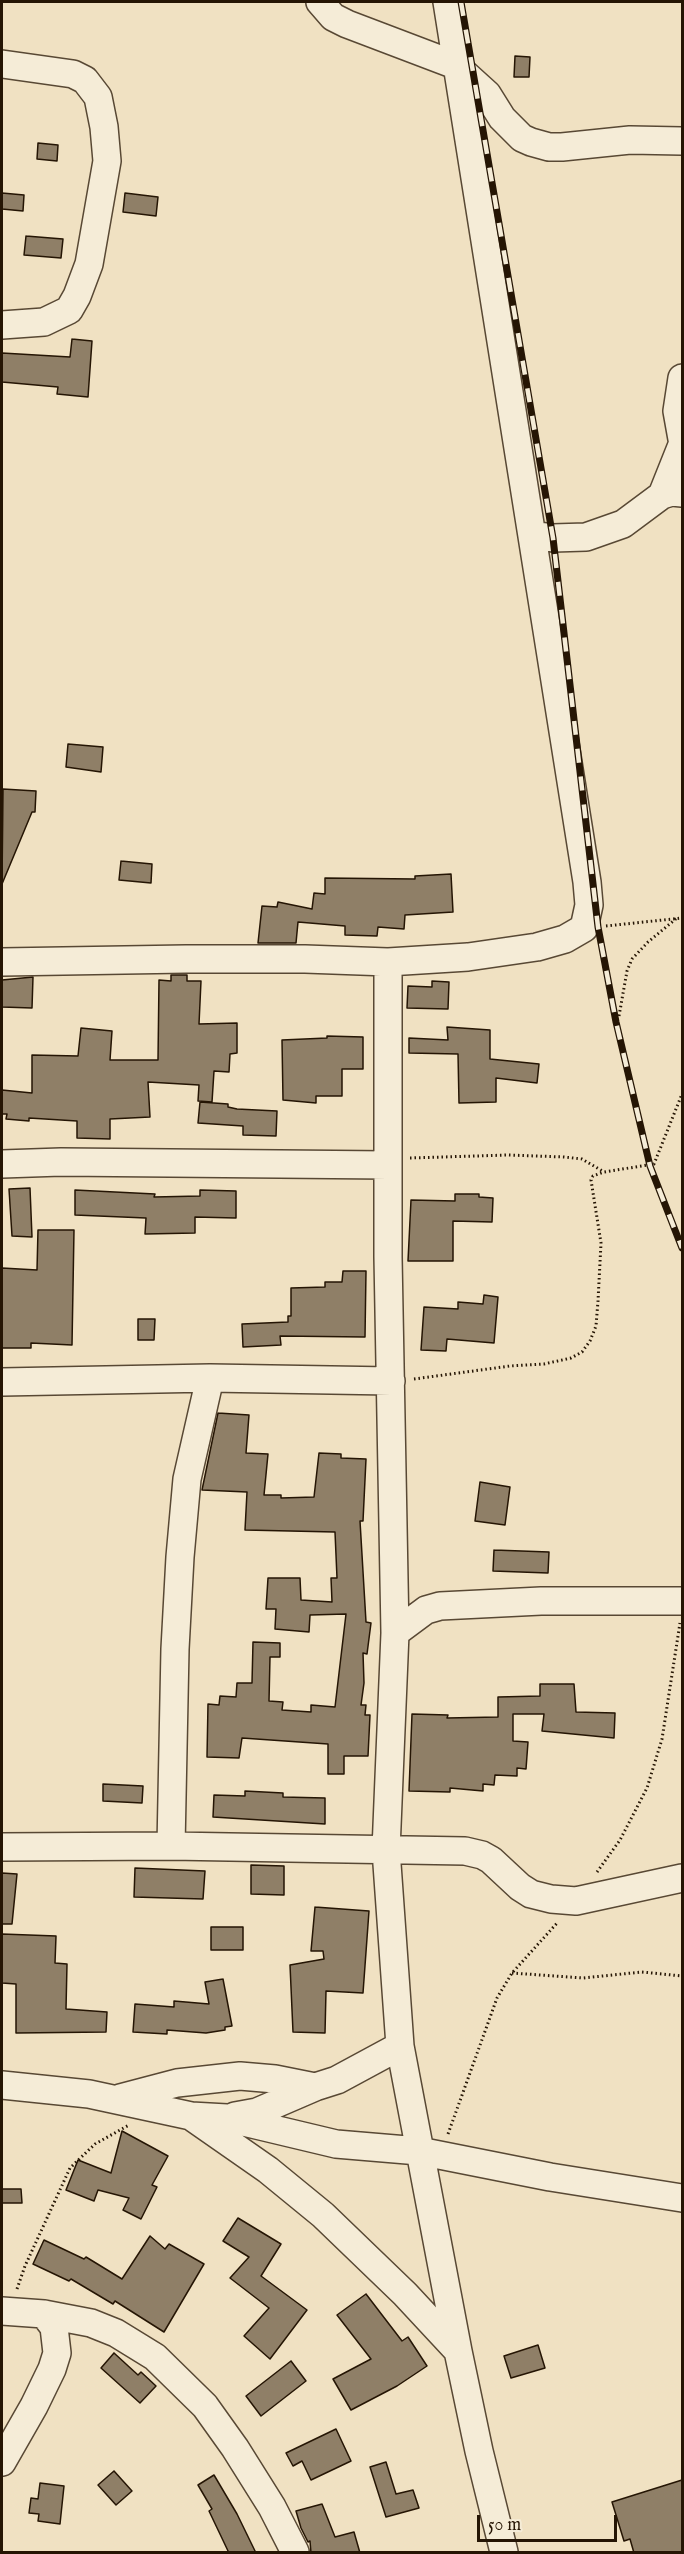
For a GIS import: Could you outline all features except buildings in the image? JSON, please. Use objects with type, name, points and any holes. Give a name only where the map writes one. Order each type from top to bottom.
[{"type":"street","points":[[320,2],[333,17],[347,24],[455,65],[487,94],[502,118],[522,138],[531,142],[549,147],[562,147],[630,140],[682,141]]},
{"type":"street","points":[[2,962],[222,958],[388,962],[468,957],[537,947],[565,939],[584,928],[589,905],[587,882],[475,171],[455,65],[447,2]]},
{"type":"street","points":[[2,64],[73,74],[85,80],[98,97],[107,161],[89,264],[69,310],[44,322],[2,325]]},
{"type":"street","points":[[682,378],[677,411],[682,440]]},
{"type":"street","points":[[533,535],[553,538],[586,537],[623,524],[672,494],[682,445]]},
{"type":"street","points":[[388,962],[388,1161],[395,1633],[387,1850],[400,2046],[429,2153],[458,2351],[504,2553]]},
{"type":"street","points":[[2,1164],[388,1161]]},
{"type":"street","points":[[2,1382],[210,1378],[391,1381]]},
{"type":"street","points":[[171,1846],[174,1648],[180,1557],[187,1479],[210,1378]]},
{"type":"street","points":[[395,1633],[426,1610],[440,1606],[541,1601],[682,1601]]},
{"type":"street","points":[[2,1847],[441,1849],[482,1855],[531,1894],[551,1899],[579,1901],[682,1878]]},
{"type":"street","points":[[226,2118],[257,2112],[337,2080],[400,2046]]},
{"type":"street","points":[[116,2099],[177,2083],[240,2076],[275,2079],[315,2087]]},
{"type":"street","points":[[2,2085],[116,2099],[191,2116],[226,2118],[336,2144],[429,2153],[550,2177],[682,2198]]},
{"type":"street","points":[[191,2116],[268,2170],[323,2215],[405,2294],[458,2351]]},
{"type":"street","points":[[7,2311],[44,2314],[91,2323],[116,2333],[155,2357],[205,2406],[272,2507],[295,2553]]},
{"type":"street","points":[[2,2462],[34,2406],[57,2353],[54,2327],[44,2314]]},
{"type":"path","points":[[619,1016],[627,970],[632,959],[677,918]]},
{"type":"path","points":[[584,928],[682,918]]},
{"type":"path","points":[[391,1381],[544,1364],[571,1358],[582,1352],[590,1341],[596,1326],[598,1301],[601,1243],[591,1180],[593,1176],[604,1172],[654,1164],[682,1094]]},
{"type":"path","points":[[388,1161],[508,1155],[555,1156],[582,1159],[604,1172]]},
{"type":"path","points":[[429,2153],[497,1998],[512,1973],[579,1901],[620,1840],[647,1788],[662,1738],[675,1642],[682,1616]]},
{"type":"path","points":[[512,1973],[583,1978],[642,1972],[682,1976]]},
{"type":"path","points":[[7,2311],[70,2168],[95,2144],[162,2110]]},
{"type":"railway","points":[[461,2],[553,538],[598,927],[616,1022],[650,1166],[682,1248]]}]
